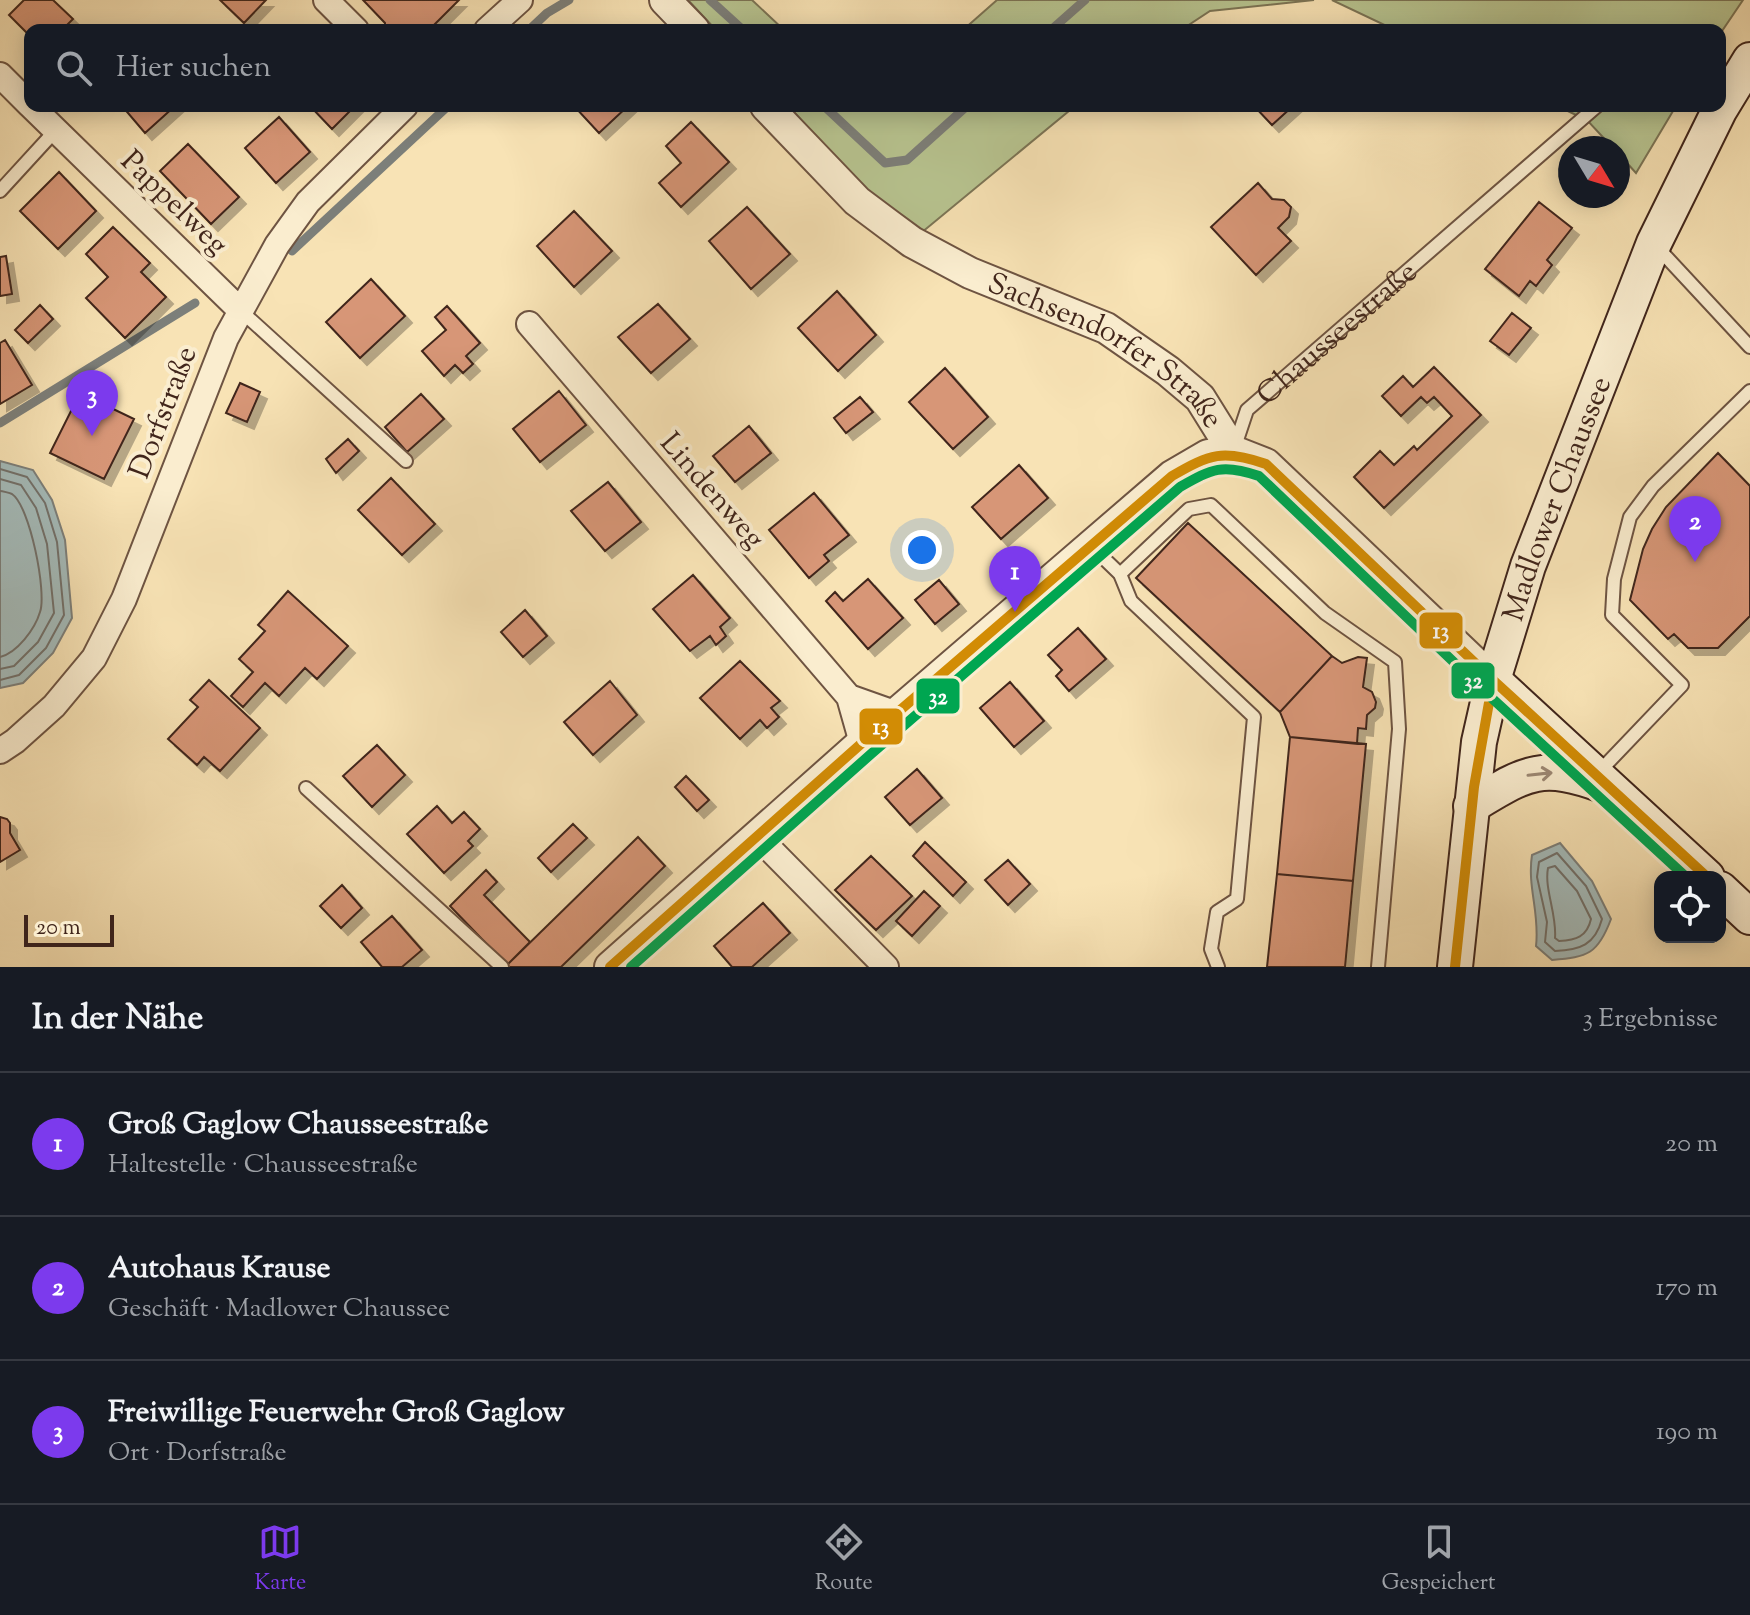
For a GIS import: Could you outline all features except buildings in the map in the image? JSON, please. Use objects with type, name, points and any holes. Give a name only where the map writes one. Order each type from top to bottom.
[{"type":"main road","name":"Madlower Chaussee","points":[[1726,99],[1750,60]]},
{"type":"main road","name":"Madlower Chaussee","points":[[1455,967],[1479,742],[1493,680],[1528,566],[1654,243],[1719,112]]},
{"type":"main road","name":"Sachsendorfer Straße","points":[[1493,680],[1701,871]]},
{"type":"main road","points":[[1471,806],[1511,782],[1542,771],[1606,782]]},
{"type":"main road","points":[[1726,895],[1750,917]]},
{"type":"street","points":[[326,0],[350,24]]},
{"type":"street","points":[[494,24],[520,0]]},
{"type":"street","points":[[665,0],[688,24]]},
{"type":"street","name":"Pappelweg","points":[[0,75],[24,100]]},
{"type":"street","name":"Pappelweg","points":[[36,112],[240,310]]},
{"type":"street","name":"Dorfstraße","points":[[0,751],[54,706],[94,658],[124,599],[226,338],[277,245],[308,202],[399,112]]},
{"type":"street","name":"Sachsendorfer Straße","points":[[772,112],[857,201],[912,242],[970,273],[1106,328],[1168,371],[1200,398],[1233,451],[1266,464],[1493,680]]},
{"type":"street","name":"Lindenweg","points":[[529,324],[849,697],[862,743]]},
{"type":"street","points":[[610,967],[862,743],[1172,476],[1208,455],[1233,451]]},
{"type":"street","name":"Lindenweg","points":[[849,697],[897,714]]},
{"type":"street","points":[[758,837],[886,967]]},
{"type":"lane","name":"Chausseestraße","points":[[1233,451],[1247,410],[1590,112]]},
{"type":"lane","points":[[0,191],[55,131]]},
{"type":"lane","points":[[1654,243],[1750,347]]},
{"type":"lane","points":[[240,310],[406,461]]},
{"type":"lane","points":[[1606,782],[1682,685],[1612,615],[1614,579],[1630,517],[1653,486],[1750,391]]},
{"type":"lane","points":[[1120,574],[1189,509],[1211,505],[1325,613],[1395,662],[1399,729],[1378,967]]},
{"type":"lane","points":[[1091,546],[1120,574],[1131,601],[1254,717],[1237,899],[1217,912],[1211,949],[1218,967]]},
{"type":"lane","points":[[306,788],[502,967]]},
{"type":"green space","points":[[688,0],[752,0],[778,24],[710,24]]},
{"type":"green space","points":[[997,0],[1314,0],[1210,11],[1190,24],[970,24]]},
{"type":"green space","points":[[1332,0],[1743,0],[1726,25],[1382,24]]},
{"type":"green space","points":[[794,112],[1068,112],[921,233],[864,187]]},
{"type":"green space","points":[[1570,112],[1672,112],[1636,173],[1630,166],[1630,136],[1602,136],[1587,120]]},
{"type":"water","points":[[0,461],[33,470],[52,500],[65,540],[72,618],[53,653],[23,683],[0,688]]},
{"type":"water","points":[[1560,843],[1592,881],[1611,919],[1601,940],[1590,952],[1552,960],[1536,946],[1531,867],[1532,855]]},
{"type":"waterway","points":[[535,24],[569,0]]},
{"type":"waterway","points":[[710,0],[736,24]]},
{"type":"waterway","points":[[1058,24],[1085,0]]},
{"type":"waterway","points":[[292,251],[442,112]]},
{"type":"waterway","points":[[830,112],[885,163],[907,160],[960,112]]},
{"type":"waterway","points":[[0,423],[195,303]]},
{"type":"transit line","name":"13","points":[[610,967],[862,743],[1172,476],[1207,459],[1227,455],[1266,464],[1493,680],[1700,871]]},
{"type":"transit line","name":"32","points":[[631,967],[1180,487],[1209,472],[1226,469],[1259,476],[1483,690],[1679,871]]},
{"type":"transit line","name":"13","points":[[1455,967],[1474,787],[1493,680]]},
{"type":"place","name":"Freiwillige Feuerwehr Groß Gaglow","points":[[92,436]]},
{"type":"place","name":"Autohaus Krause","points":[[1695,562]]},
{"type":"place","name":"Groß Gaglow Chausseestraße","points":[[1015,612]]}]
